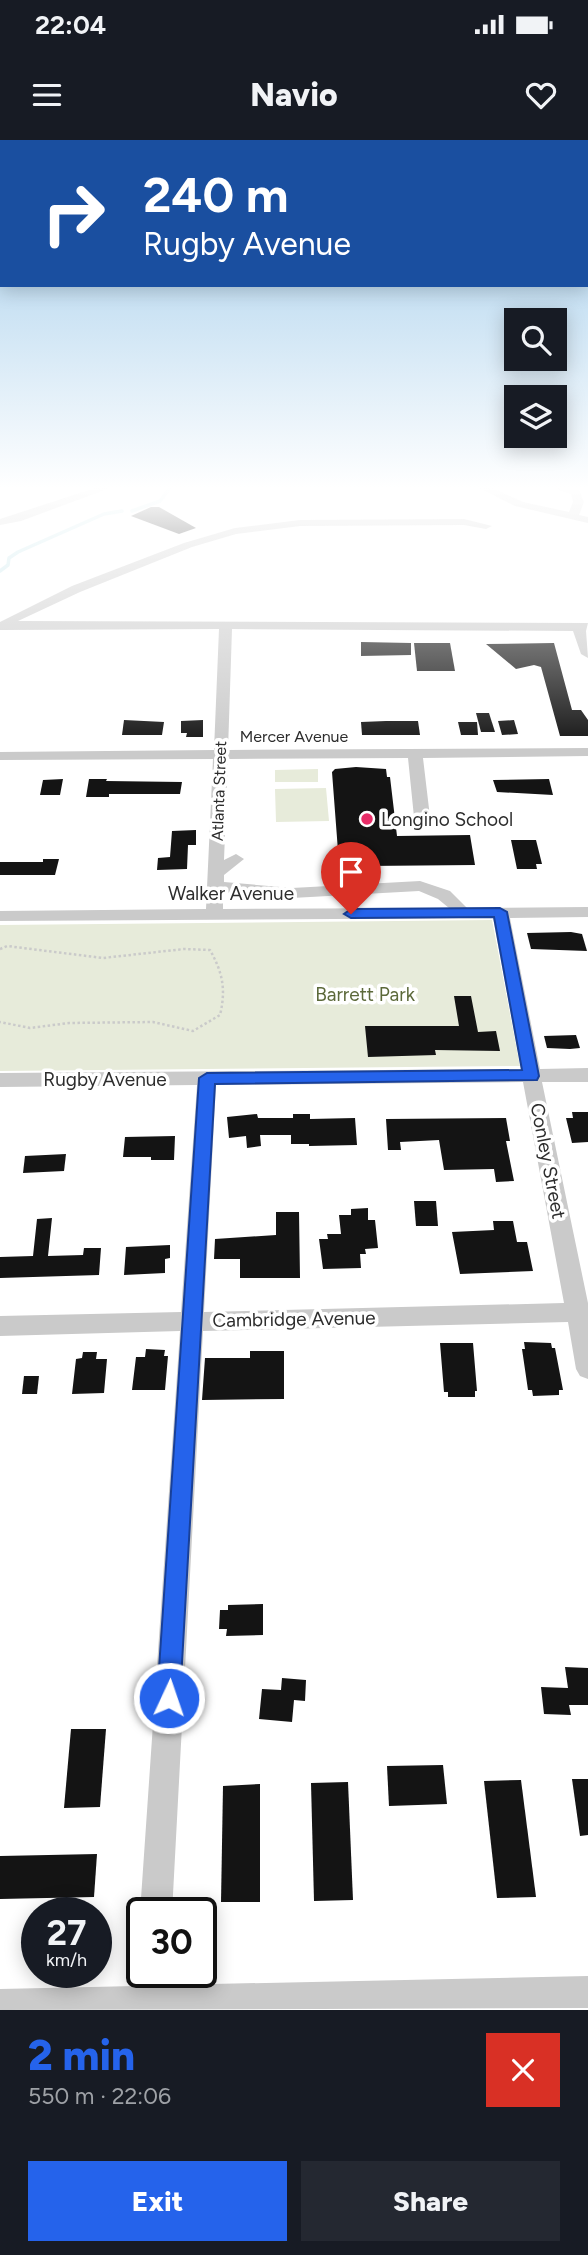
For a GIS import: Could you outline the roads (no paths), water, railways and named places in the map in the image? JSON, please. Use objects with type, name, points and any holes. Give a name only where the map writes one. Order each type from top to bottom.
[{"type":"street","points":[[0,625],[114,575]]},
{"type":"street","points":[[0,625],[583,627],[588,654]]},
{"type":"street","name":"Atlanta Street","points":[[214,915],[226,625]]},
{"type":"street","name":"Mercer Avenue","points":[[0,756],[588,752]]},
{"type":"street","points":[[415,753],[422,817]]},
{"type":"street","points":[[220,775],[239,783]]},
{"type":"street","points":[[215,879],[236,859]]},
{"type":"street","name":"Conley Street","points":[[500,912],[531,1076],[582,1312],[588,1369]]},
{"type":"street","name":"Walker Avenue","points":[[0,916],[588,912]]},
{"type":"street","name":"Rugby Avenue","points":[[0,1080],[588,1075]]},
{"type":"street","points":[[157,1897],[190,1321],[207,1078]]},
{"type":"street","name":"Cambridge Avenue","points":[[0,1325],[582,1312]]},
{"type":"street","points":[[0,2005],[151,1995],[588,1992]]},
{"type":"lane","points":[[215,879],[255,894],[282,895],[420,886],[442,892],[454,901],[462,913]]},
{"type":"place","name":"Longino School","points":[[367,819]]},
{"type":"park label","name":"Barrett Park","points":[[365,994]]}]
